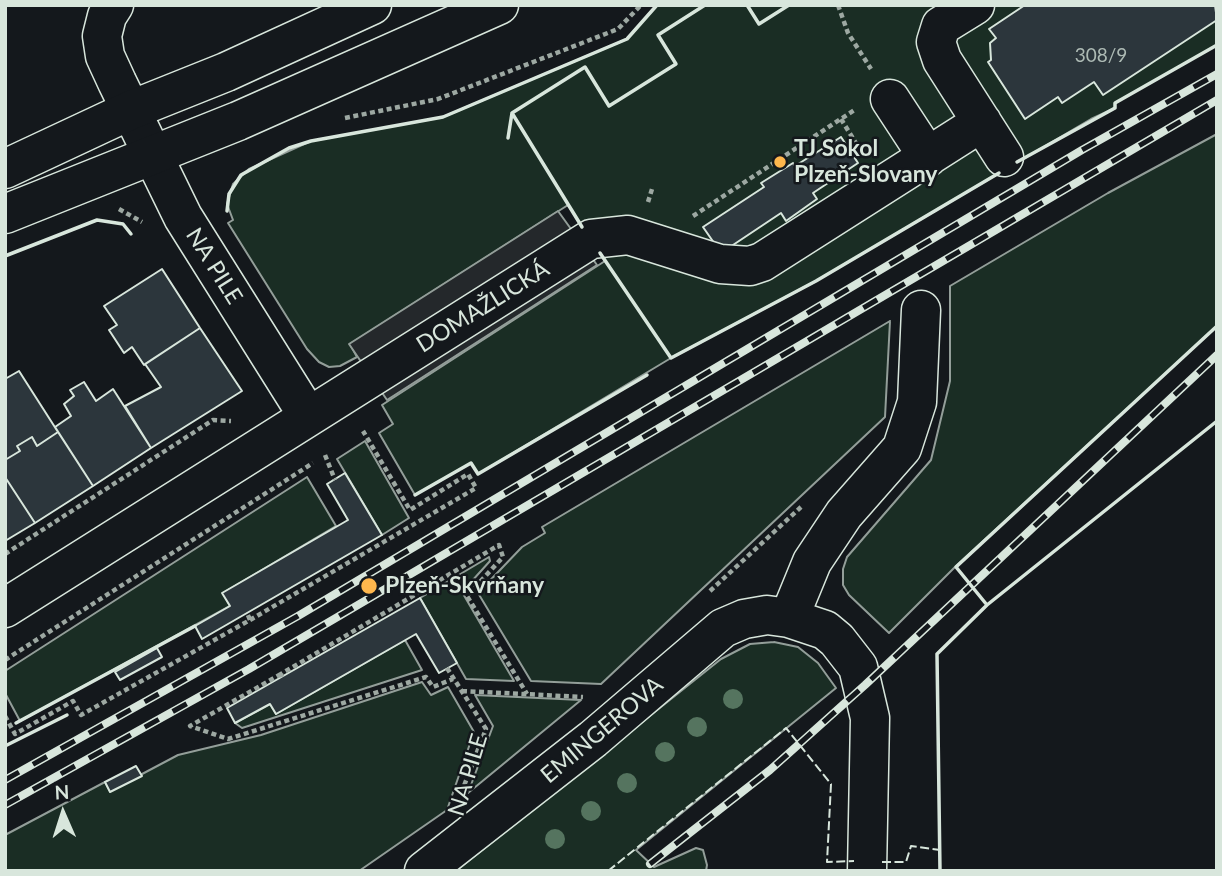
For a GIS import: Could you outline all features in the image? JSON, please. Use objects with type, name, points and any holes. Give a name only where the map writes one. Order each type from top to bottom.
[{"type":"street","name":"NA PILE","points":[[114,5],[107,16],[102,36],[105,56],[183,217],[308,416]]},
{"type":"street","points":[[5,169],[131,110],[226,72],[372,5]]},
{"type":"street","points":[[5,214],[238,121],[499,5]]},
{"type":"street","points":[[975,5],[941,26],[936,42],[942,60],[1004,157]]},
{"type":"street","points":[[888,94],[928,157]]},
{"type":"street","name":"DOMAŽLICKÁ","points":[[5,608],[591,239],[628,235],[720,264],[750,266],[982,122]]},
{"type":"street","points":[[789,618],[812,562],[844,514],[902,448],[917,401],[921,310]]},
{"type":"street","name":"EMINGEROVA","points":[[424,871],[593,739],[723,628],[744,619],[767,615],[789,618],[825,630],[837,640],[858,667],[865,685],[870,718],[867,871]]},
{"type":"path","points":[[343,118],[438,99],[618,29],[641,5]]},
{"type":"path","points":[[692,217],[888,94],[848,33],[838,5]]},
{"type":"path","points":[[5,554],[214,420],[240,421]]},
{"type":"path","points":[[5,716],[15,734],[73,701],[81,715],[476,488],[468,474],[410,510],[363,430]]},
{"type":"path","points":[[325,455],[335,480]]},
{"type":"path","points":[[453,679],[433,687],[426,677],[228,739],[190,726],[499,545],[503,557],[467,596],[527,694]]},
{"type":"path","points":[[247,613],[250,620]]},
{"type":"path","name":"NA PILE","points":[[447,668],[486,729],[462,792]]},
{"type":"path","points":[[461,691],[586,697]]},
{"type":"green space","name":"TJ Sokol Plzeň-Slovany","points":[[657,5],[1217,5],[1217,45],[1115,103],[1115,108],[1091,119],[816,281],[671,358],[478,474],[471,463],[415,495],[379,433],[393,424],[382,405],[605,261],[568,205],[350,344],[357,357],[340,366],[329,367],[319,362],[307,349],[228,223],[233,220],[227,204],[233,184],[249,169],[311,141],[443,117],[627,39]]},
{"type":"green space","points":[[1217,134],[1217,326],[956,566],[889,633],[849,595],[843,585],[843,569],[847,557],[931,460],[950,381],[950,286],[1108,193]]},
{"type":"green space","points":[[890,321],[885,417],[601,684],[531,681],[478,593],[522,547],[545,533],[542,527]]},
{"type":"green space","points":[[365,441],[409,518],[382,535],[337,459]]},
{"type":"green space","points":[[307,477],[336,526],[223,593],[230,606],[20,721],[5,693],[5,671]]},
{"type":"green space","points":[[489,557],[490,561],[462,592],[514,681],[466,679],[420,598]]},
{"type":"green space","points":[[405,640],[422,670],[242,728],[235,723],[270,704],[276,714]]},
{"type":"green space","points":[[774,642],[798,647],[818,663],[836,688],[636,850],[654,867],[696,848],[703,850],[706,871],[456,871],[721,659],[750,644]]},
{"type":"green space","points":[[422,682],[431,695],[448,687],[474,732],[447,810],[359,871],[5,871],[5,835],[105,782],[110,791],[178,755],[261,735]]},
{"type":"green space","points":[[475,695],[581,700],[468,793],[493,726]]},
{"type":"shaded area","points":[[558,211],[597,265],[387,400],[349,344]]},
{"type":"building","points":[[1025,5],[1215,5],[1217,20],[1103,95],[1094,82],[1062,103],[1058,97],[1025,119],[988,62],[991,60],[990,43],[996,38],[989,29]]},
{"type":"building","points":[[841,137],[858,163],[813,193],[817,199],[786,221],[781,213],[721,253],[703,227],[764,187],[761,183],[793,163],[795,166]]},
{"type":"building","points":[[162,269],[200,328],[144,365],[132,347],[124,353],[109,330],[117,325],[104,306]]},
{"type":"building","points":[[200,328],[242,391],[151,448],[125,406],[161,387],[145,364]]},
{"type":"building","points":[[19,371],[58,432],[37,446],[32,437],[17,446],[20,451],[5,460],[5,379]]},
{"type":"building","points":[[84,382],[96,401],[113,389],[151,448],[93,486],[55,427],[71,416],[64,404],[74,396],[70,390]]},
{"type":"building","points":[[58,432],[93,486],[35,523],[5,477],[5,460],[20,451],[17,446],[32,437],[37,446]]},
{"type":"building","points":[[345,473],[382,535],[202,639],[195,626],[230,606],[222,593],[348,520],[327,484]]},
{"type":"building","points":[[5,477],[35,523],[5,541]]},
{"type":"building","points":[[420,598],[457,663],[439,673],[416,634],[276,714],[270,704],[235,723],[227,708]]},
{"type":"building","points":[[157,648],[162,657],[120,680],[115,672]]},
{"type":"building","points":[[136,766],[142,776],[110,792],[105,782]]},
{"type":"railway","points":[[5,780],[298,616],[1082,150],[1217,74]]},
{"type":"railway","points":[[5,805],[249,669],[1217,100]]},
{"type":"railway","points":[[650,864],[770,770],[865,685],[1217,355]]},
{"type":"fence","points":[[608,871],[786,728],[831,784],[827,862],[854,861]]},
{"type":"fence","points":[[882,862],[906,862],[911,846],[940,850]]},
{"type":"wall","points":[[227,211],[229,194],[241,175],[289,148],[311,141],[443,117],[627,39],[657,5]]},
{"type":"wall","points":[[508,138],[512,113],[585,67],[609,106],[676,64],[658,35],[705,5]]},
{"type":"wall","points":[[747,5],[759,24],[789,5]]},
{"type":"wall","points":[[1017,162],[1115,108],[1115,103],[1217,45]]},
{"type":"wall","points":[[512,113],[582,227]]},
{"type":"wall","points":[[600,253],[671,358],[816,281],[999,173]]},
{"type":"wall","points":[[5,256],[97,220],[123,224],[131,234]]},
{"type":"wall","points":[[987,605],[956,567],[1217,326]]},
{"type":"wall","points":[[415,495],[471,463],[478,474],[647,375]]},
{"type":"wall","points":[[940,871],[937,654],[987,605],[1217,421]]},
{"type":"wall","points":[[16,723],[195,626]]},
{"type":"wall","points":[[5,746],[67,715]]},
{"type":"place","name":"TJ Sokol Plzeň-Slovany","points":[[780,162]]},
{"type":"place","name":"Plzeň-Skvrňany","points":[[369,586]]}]
